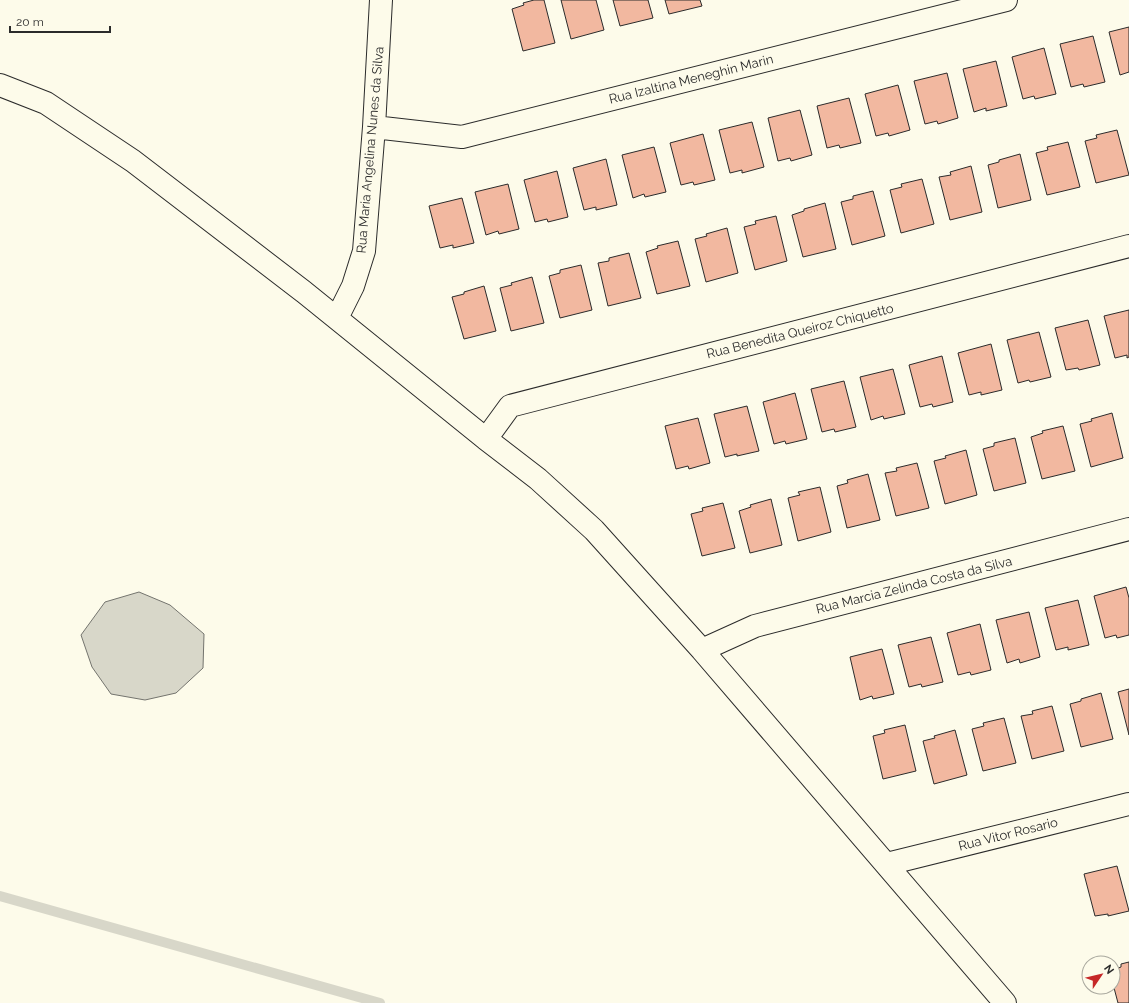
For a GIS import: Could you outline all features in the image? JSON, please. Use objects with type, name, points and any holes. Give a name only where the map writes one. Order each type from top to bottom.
[{"type":"street","name":"Rua Maria Angelina Nunes da Silva","points":[[337,318],[353,286],[364,251],[374,127],[381,0]]},
{"type":"street","name":"Rua Izaltina Meneghin Marin","points":[[374,127],[462,137],[1006,0]]},
{"type":"street","points":[[0,85],[46,102],[132,161],[337,318],[486,439],[538,479],[594,530],[702,650],[1005,1003]]},
{"type":"street","name":"Rua Benedita Queiroz Chiquetto","points":[[486,439],[510,406],[1129,246]]},
{"type":"street","name":"Rua Marcia Zelinda Costa da Silva","points":[[702,650],[755,626],[1129,529]]},
{"type":"street","name":"Rua Vitor Rosario","points":[[887,864],[1129,804]]},
{"type":"shaded area","points":[[139,592],[170,605],[204,634],[203,668],[176,693],[145,700],[111,694],[92,667],[81,635],[105,602]]},
{"type":"building","points":[[534,0],[544,0],[555,43],[523,51],[512,9],[524,5],[523,3]]},
{"type":"building","points":[[561,0],[596,0],[604,30],[571,39]]},
{"type":"building","points":[[613,0],[648,0],[653,18],[620,26]]},
{"type":"building","points":[[665,0],[700,0],[702,6],[669,14]]},
{"type":"building","points":[[1129,27],[1129,72],[1120,75],[1109,32]]},
{"type":"building","points":[[1093,36],[1105,82],[1084,87],[1083,84],[1071,87],[1060,44]]},
{"type":"building","points":[[1044,48],[1056,94],[1035,99],[1034,96],[1023,99],[1012,57]]},
{"type":"building","points":[[996,61],[1007,106],[986,111],[986,108],[974,112],[963,69]]},
{"type":"building","points":[[947,73],[958,118],[938,124],[937,121],[925,124],[914,81]]},
{"type":"building","points":[[898,85],[910,130],[889,136],[888,133],[876,136],[865,94]]},
{"type":"building","points":[[849,98],[861,143],[840,148],[839,145],[827,148],[817,106]]},
{"type":"building","points":[[800,110],[812,155],[791,161],[790,158],[778,161],[768,118]]},
{"type":"building","points":[[752,122],[764,167],[742,173],[742,170],[730,173],[719,130]]},
{"type":"building","points":[[1117,130],[1129,175],[1096,183],[1085,141],[1097,138],[1096,135]]},
{"type":"building","points":[[703,134],[715,180],[694,185],[693,182],[681,185],[670,143]]},
{"type":"building","points":[[1068,142],[1080,187],[1047,195],[1036,153],[1048,150],[1047,147]]},
{"type":"building","points":[[654,147],[666,192],[645,197],[644,194],[633,198],[622,155]]},
{"type":"building","points":[[1020,154],[1031,200],[998,208],[988,165]]},
{"type":"building","points":[[606,159],[617,205],[596,210],[596,207],[584,210],[573,168]]},
{"type":"building","points":[[971,166],[982,212],[950,220],[939,177],[951,175],[950,172]]},
{"type":"building","points":[[557,171],[568,217],[548,222],[547,219],[535,222],[524,180]]},
{"type":"building","points":[[922,179],[934,224],[901,233],[890,190],[902,187],[901,184]]},
{"type":"building","points":[[508,184],[519,229],[499,234],[498,231],[486,235],[475,192]]},
{"type":"building","points":[[873,191],[885,236],[852,245],[841,202],[853,199],[853,196]]},
{"type":"building","points":[[462,198],[474,243],[453,248],[453,245],[440,248],[429,206]]},
{"type":"building","points":[[825,203],[836,249],[803,257],[792,215],[804,211],[804,209]]},
{"type":"building","points":[[776,216],[787,261],[755,270],[744,227],[756,224],[755,221]]},
{"type":"building","points":[[727,228],[738,273],[706,282],[695,239]]},
{"type":"building","points":[[678,241],[690,286],[657,294],[646,252],[658,248],[657,246]]},
{"type":"building","points":[[629,253],[641,298],[608,306],[598,263],[609,261],[609,258]]},
{"type":"building","points":[[581,265],[592,310],[560,318],[549,276],[560,273],[560,270]]},
{"type":"building","points":[[532,277],[544,323],[511,331],[500,288]]},
{"type":"building","points":[[484,286],[496,331],[464,339],[452,297]]},
{"type":"building","points":[[1129,310],[1129,357],[1127,358],[1127,355],[1115,358],[1104,316]]},
{"type":"building","points":[[1088,320],[1100,365],[1079,370],[1078,368],[1066,370],[1055,328]]},
{"type":"building","points":[[1039,332],[1051,377],[1018,383],[1007,340]]},
{"type":"building","points":[[991,344],[1002,390],[981,395],[981,392],[969,395],[958,353]]},
{"type":"building","points":[[942,356],[953,402],[933,407],[932,404],[920,407],[909,365]]},
{"type":"building","points":[[893,369],[905,414],[884,419],[883,416],[871,420],[860,377]]},
{"type":"building","points":[[844,381],[856,427],[835,432],[834,429],[822,432],[811,389]]},
{"type":"building","points":[[795,393],[807,439],[786,444],[785,441],[774,444],[763,402]]},
{"type":"building","points":[[747,406],[759,451],[725,457],[714,414]]},
{"type":"building","points":[[1112,413],[1123,458],[1091,467],[1080,424]]},
{"type":"building","points":[[698,418],[710,463],[689,469],[688,466],[676,469],[665,426]]},
{"type":"building","points":[[1063,426],[1075,471],[1042,479],[1031,437],[1043,433],[1042,431]]},
{"type":"building","points":[[1015,438],[1026,483],[994,491],[983,449],[994,446],[994,443]]},
{"type":"building","points":[[966,450],[977,495],[945,504],[934,461]]},
{"type":"building","points":[[917,463],[929,508],[896,516],[885,473],[897,471],[896,468]]},
{"type":"building","points":[[868,474],[880,520],[847,528],[837,486],[848,483],[847,480]]},
{"type":"building","points":[[820,487],[831,532],[798,541],[788,498],[800,495],[798,492]]},
{"type":"building","points":[[771,499],[782,545],[750,553],[739,511],[751,507],[750,505]]},
{"type":"building","points":[[723,503],[735,548],[702,556],[691,514],[703,511],[702,508]]},
{"type":"building","points":[[1126,587],[1129,598],[1129,635],[1117,638],[1116,635],[1105,638],[1094,596]]},
{"type":"building","points":[[1078,600],[1089,645],[1068,650],[1068,647],[1056,650],[1045,608]]},
{"type":"building","points":[[1029,612],[1040,657],[1020,663],[1019,659],[1007,663],[996,620]]},
{"type":"building","points":[[980,624],[991,670],[971,675],[970,672],[958,675],[947,633]]},
{"type":"building","points":[[931,637],[943,682],[922,687],[921,684],[909,687],[898,645]]},
{"type":"building","points":[[882,649],[894,694],[873,699],[872,696],[860,700],[850,657]]},
{"type":"building","points":[[1129,689],[1129,735],[1118,692]]},
{"type":"building","points":[[1101,693],[1113,739],[1081,747],[1070,704]]},
{"type":"building","points":[[1052,706],[1064,751],[1032,759],[1021,716],[1033,714],[1032,711]]},
{"type":"building","points":[[1004,718],[1016,763],[983,771],[972,729],[984,726],[983,723]]},
{"type":"building","points":[[905,725],[916,771],[883,779],[873,736],[885,733],[884,730]]},
{"type":"building","points":[[955,730],[967,775],[934,784],[923,741]]},
{"type":"building","points":[[1117,866],[1129,911],[1108,916],[1108,914],[1095,916],[1084,874]]},
{"type":"building","points":[[1129,962],[1129,1003],[1118,1003],[1116,995],[1121,995],[1121,964]]},
{"type":"waterway","points":[[0,896],[380,1003]]}]
